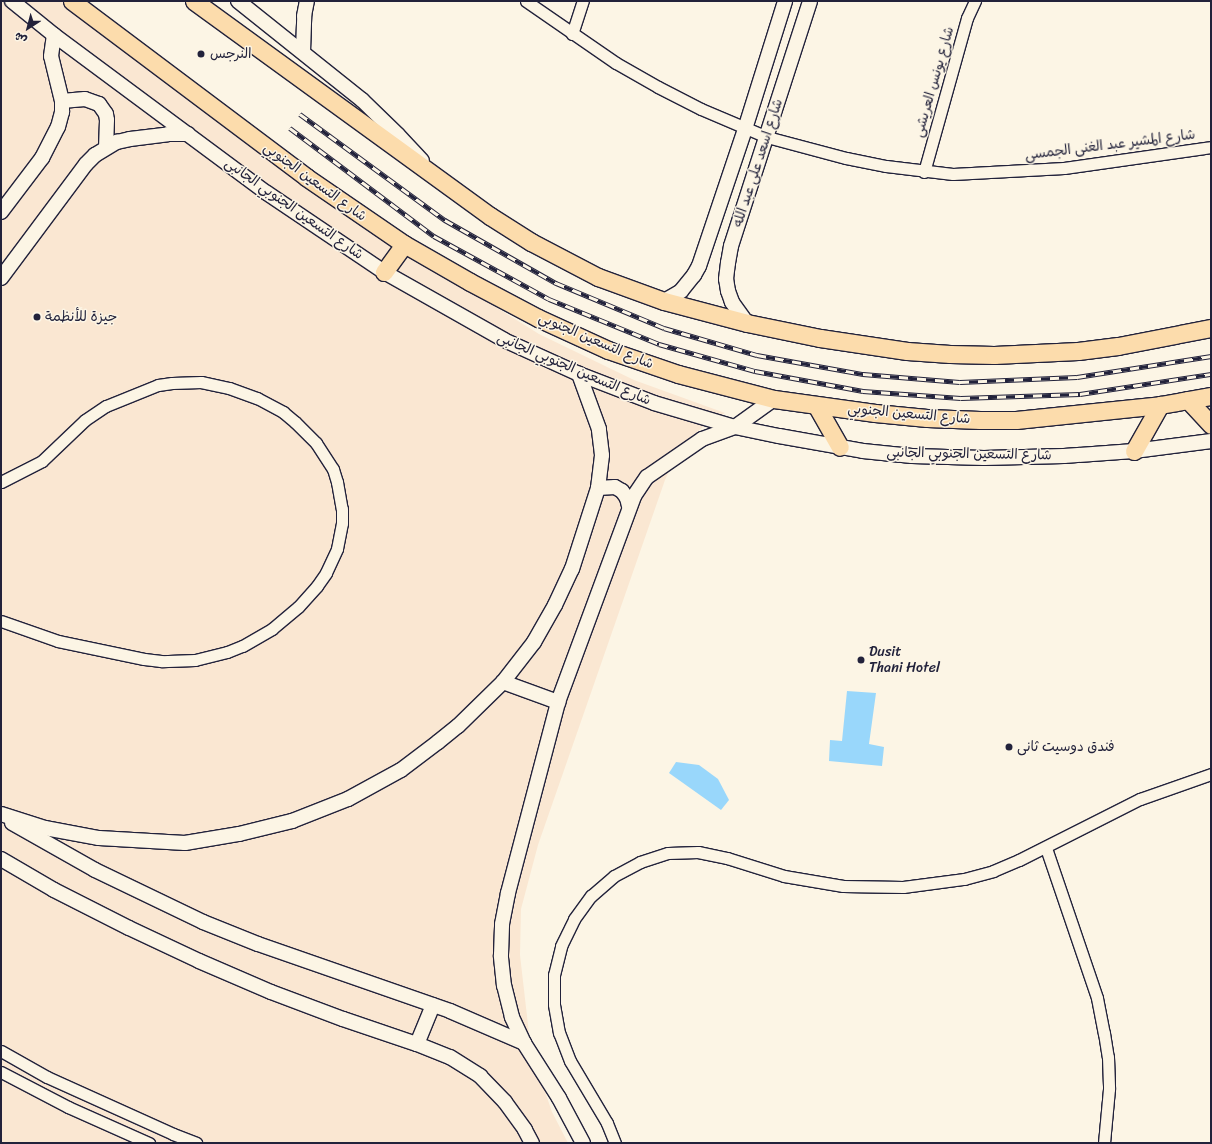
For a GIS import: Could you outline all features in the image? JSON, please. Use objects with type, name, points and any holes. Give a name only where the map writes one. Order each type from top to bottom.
[{"type":"main road","name":"شارع التسعين الجنوبي","points":[[72,1],[306,177],[404,244],[532,315],[608,350],[678,374],[774,399],[897,415],[980,420],[1023,419],[1160,406],[1211,396]]},
{"type":"main road","points":[[194,1],[490,216],[531,242],[598,277],[664,301],[747,323],[872,347],[907,352],[994,355],[1078,351],[1118,346],[1211,328]]},
{"type":"main road","points":[[384,272],[404,244]]},
{"type":"main road","points":[[1188,400],[1211,425]]},
{"type":"main road","points":[[816,405],[840,447]]},
{"type":"main road","points":[[1134,451],[1160,406]]},
{"type":"street","name":"شارع التسعين الجنوبي الجانبى","points":[[12,1],[54,35],[304,219],[384,272],[504,340],[579,374],[654,403],[735,427],[840,447],[912,456],[977,458],[1064,456],[1134,451],[1211,441]]},
{"type":"street","points":[[238,1],[303,52],[380,116],[432,174]]},
{"type":"street","points":[[303,52],[304,16],[307,1]]},
{"type":"street","name":"شارع المشير عبد الغنى الجمسى","points":[[526,1],[572,34],[658,87],[745,129],[767,137],[846,158],[924,172],[953,174],[1064,168],[1211,147]]},
{"type":"street","points":[[572,34],[583,1]]},
{"type":"street","name":"شارع اسعد على عبد الله","points":[[664,301],[681,291],[699,266],[745,129],[785,1]]},
{"type":"street","name":"شارع اسعد على عبد الله","points":[[747,323],[732,302],[728,291],[726,279],[728,263],[732,246],[810,1]]},
{"type":"street","name":"شارع يونس العريشى","points":[[924,172],[967,18],[975,1]]},
{"type":"street","points":[[1,212],[42,158],[58,127],[62,112],[62,100],[51,56],[54,35]]},
{"type":"street","points":[[62,100],[85,98],[99,104],[106,114],[107,120],[106,147]]},
{"type":"street","points":[[1,278],[86,164],[106,147],[130,139],[168,134],[188,134]]},
{"type":"street","points":[[1,815],[45,828],[99,838],[185,843],[239,834],[292,821],[348,799],[401,770],[458,726],[504,682],[534,642],[555,605],[572,569],[598,488],[602,455],[599,429],[579,374]]},
{"type":"street","points":[[1,482],[42,461],[85,420],[106,406],[158,385],[179,382],[201,382],[229,388],[257,398],[283,412],[306,432],[325,456],[332,469],[340,495],[342,516],[337,549],[326,573],[317,586],[298,607],[272,629],[227,652],[195,660],[144,659],[58,641],[1,621]]},
{"type":"street","points":[[584,1143],[559,1098],[524,1043],[512,1017],[504,986],[501,955],[502,924],[508,893],[558,702],[629,506],[634,496],[647,477],[702,439],[735,427],[774,399]]},
{"type":"street","points":[[598,488],[615,487],[622,491],[627,498],[629,506]]},
{"type":"street","points":[[504,682],[558,702]]},
{"type":"street","points":[[615,1143],[607,1123],[570,1061],[559,1034],[554,1004],[554,975],[561,946],[574,920],[591,896],[614,876],[640,862],[668,853],[698,852],[727,858],[784,876],[843,886],[903,886],[964,879],[986,873],[1046,848],[1140,799],[1211,774]]},
{"type":"street","points":[[1,815],[95,870],[202,922],[287,954],[433,1005],[524,1043]]},
{"type":"street","points":[[1046,848],[1097,998],[1103,1026],[1108,1057],[1109,1089],[1104,1143]]},
{"type":"street","points":[[1,859],[61,893],[128,928],[199,961],[271,992],[450,1057],[480,1076],[505,1102],[525,1130],[532,1143]]},
{"type":"street","points":[[417,1044],[433,1005]]},
{"type":"street","points":[[1,1051],[47,1077],[171,1139],[196,1143]]},
{"type":"street","points":[[1,1072],[68,1107],[149,1143]]},
{"type":"shaded area","points":[[1,1],[70,1],[444,275],[539,334],[634,380],[725,413],[704,426],[688,440],[675,458],[665,480],[538,845],[521,909],[520,955],[531,1051],[552,1112],[568,1143],[1,1143]]},
{"type":"water","points":[[847,691],[876,693],[869,744],[884,747],[882,766],[829,761],[830,740],[842,741]]},
{"type":"water","points":[[676,762],[699,765],[718,779],[729,800],[721,810],[669,773]]},
{"type":"railway","points":[[300,114],[445,220],[556,283],[664,328],[757,355],[863,374],[960,382],[1077,377],[1211,356]]},
{"type":"railway","points":[[290,128],[434,236],[549,299],[659,344],[755,371],[863,391],[961,398],[1080,394],[1211,374]]},
{"type":"place","name":"النرجس","points":[[201,54]]},
{"type":"place","name":"جيزة للأنظمة","points":[[37,317]]},
{"type":"place","name":"Dusit Thani Hotel","points":[[861,660]]},
{"type":"place","name":"فندق دوسيت ثانى","points":[[1009,747]]}]
